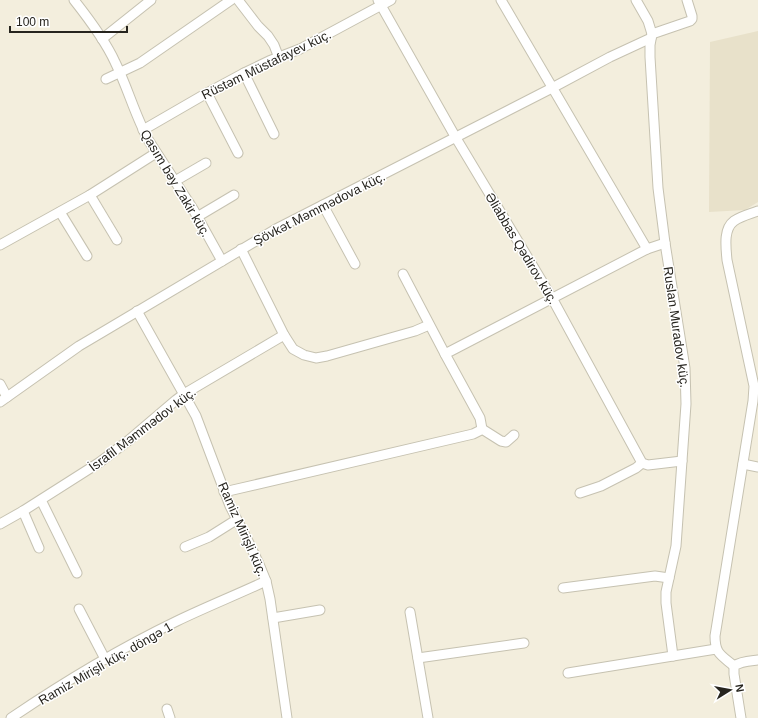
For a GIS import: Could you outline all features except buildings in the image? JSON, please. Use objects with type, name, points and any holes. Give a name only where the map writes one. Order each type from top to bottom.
[{"type":"street","name":"Qasım bəy Zakir küç.","points":[[74,0],[115,60],[143,130],[197,217],[222,261]]},
{"type":"street","points":[[102,39],[151,0]]},
{"type":"street","points":[[106,79],[140,63],[231,0]]},
{"type":"street","points":[[238,0],[258,26],[268,36],[274,45],[279,58]]},
{"type":"street","name":"Rüstəm Müstafayev küç.","points":[[143,130],[244,73],[300,49],[380,2],[390,0]]},
{"type":"street","points":[[501,0],[647,249]]},
{"type":"street","name":"Ruslan Muradov küç.","points":[[636,0],[648,22],[651,36],[650,57],[658,188],[686,382],[686,404],[676,546],[666,592],[673,656]]},
{"type":"street","name":"Şövkət Məmmədova küç.","points":[[4,400],[79,346],[276,229],[456,138],[651,36],[690,21],[692,16],[687,0]]},
{"type":"street","name":"Əliabbas Qədirov küç.","points":[[380,2],[456,138],[552,298],[642,463]]},
{"type":"street","points":[[244,73],[274,134]]},
{"type":"street","points":[[207,93],[238,153]]},
{"type":"street","points":[[0,245],[90,195],[156,153]]},
{"type":"street","points":[[175,181],[206,163]]},
{"type":"street","points":[[90,195],[117,240]]},
{"type":"street","points":[[197,217],[234,195]]},
{"type":"street","points":[[323,205],[355,264]]},
{"type":"street","points":[[734,666],[723,657],[716,648],[715,636],[753,401],[754,386],[727,260],[726,239],[727,230],[734,221],[758,211]]},
{"type":"street","points":[[60,212],[87,256]]},
{"type":"street","points":[[445,354],[647,249],[665,244]]},
{"type":"street","points":[[241,249],[284,336],[293,349],[304,356],[316,358],[327,356],[415,331],[429,325]]},
{"type":"street","points":[[403,274],[480,418],[482,429],[501,441],[506,442],[514,435]]},
{"type":"street","name":"Ramiz Mirişli küç.","points":[[138,311],[196,416],[224,492],[266,581],[273,618],[286,718]]},
{"type":"street","name":"İsrafil Məmmədov küç.","points":[[0,524],[41,500],[100,462],[130,440],[184,394],[284,336]]},
{"type":"street","points":[[0,384],[4,400]]},
{"type":"street","points":[[224,492],[473,434],[482,429]]},
{"type":"street","points":[[580,493],[601,486],[636,468],[642,463],[648,465],[682,461]]},
{"type":"street","points":[[743,464],[758,467]]},
{"type":"street","points":[[41,500],[77,573]]},
{"type":"street","points":[[23,511],[39,548]]},
{"type":"street","points":[[185,547],[209,536],[236,520]]},
{"type":"street","points":[[563,588],[655,576],[669,578]]},
{"type":"street","name":"Ramiz Mirişli küç. döngə 1","points":[[11,718],[105,659],[178,621],[266,581]]},
{"type":"street","points":[[79,609],[105,659]]},
{"type":"street","points":[[273,618],[320,610]]},
{"type":"street","points":[[410,612],[428,718]]},
{"type":"street","points":[[418,658],[524,643]]},
{"type":"street","points":[[568,673],[716,648]]},
{"type":"street","points":[[734,666],[738,663],[758,660]]},
{"type":"street","points":[[734,666],[741,718]]},
{"type":"street","points":[[167,709],[170,718]]},
{"type":"shaded area","points":[[758,31],[758,202],[745,210],[709,212],[710,42]]}]
